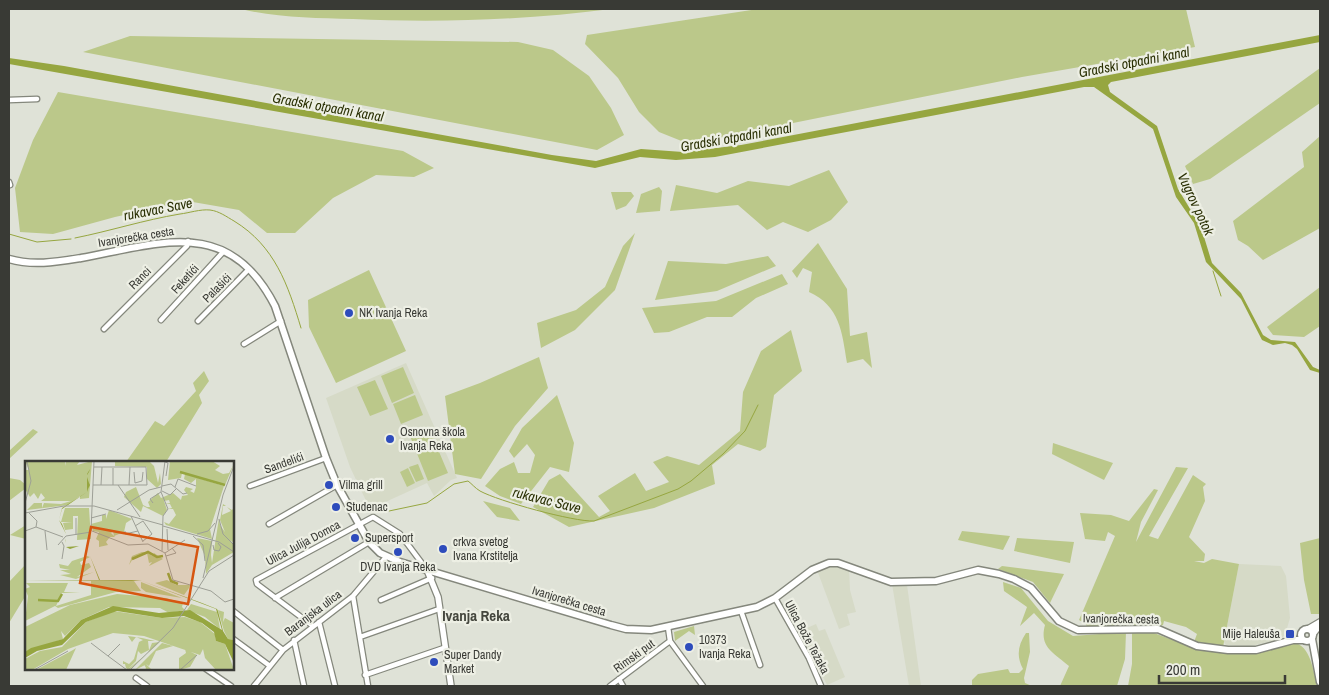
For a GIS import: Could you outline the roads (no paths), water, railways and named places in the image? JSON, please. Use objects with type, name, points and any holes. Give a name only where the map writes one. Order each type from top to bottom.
[{"type":"main road","name":"Ivanjorečka cesta","points":[[9,259],[31,263],[54,262],[188,241],[224,251],[250,269],[265,287],[281,321],[326,458],[337,485],[369,542],[386,557],[618,627],[638,630],[668,627],[757,607],[775,598],[812,570],[829,563],[848,565],[891,582],[940,580],[971,571],[983,570],[1014,579],[1027,586],[1038,595],[1059,621],[1075,629],[1158,629],[1198,646],[1228,650],[1256,650],[1309,633]]},
{"type":"main road","name":"Ivanjorečka cesta","points":[[1278,644],[1303,641],[1309,633]]},
{"type":"main road","points":[[1313,652],[1300,636],[1309,633],[1320,682]]},
{"type":"street","points":[[9,100],[37,100]]},
{"type":"street","name":"Ranci","points":[[104,329],[188,246],[188,241]]},
{"type":"street","name":"Feketići","points":[[161,320],[224,251]]},
{"type":"street","name":"Palašići","points":[[198,321],[250,269]]},
{"type":"street","points":[[244,344],[281,321]]},
{"type":"street","name":"Sandelići","points":[[250,486],[326,458]]},
{"type":"street","points":[[270,524],[337,485]]},
{"type":"street","name":"Ulica Julija Domca","points":[[275,598],[257,584],[256,580],[373,517],[400,534],[427,570]]},
{"type":"street","points":[[313,626],[275,598],[369,542]]},
{"type":"street","name":"Baranjska ulica","points":[[254,686],[283,650],[353,596],[386,557]]},
{"type":"street","points":[[427,570],[432,578],[439,610],[451,686]]},
{"type":"street","points":[[381,600],[432,578]]},
{"type":"street","points":[[353,596],[368,686]]},
{"type":"street","name":"Ulica Bože Težaka","points":[[775,598],[809,658],[821,686]]},
{"type":"street","points":[[360,637],[439,610]]},
{"type":"street","points":[[741,611],[760,665]]},
{"type":"street","points":[[234,612],[283,650]]},
{"type":"street","points":[[319,622],[335,686]]},
{"type":"street","points":[[1309,633],[1320,623]]},
{"type":"street","points":[[668,627],[670,641],[703,686]]},
{"type":"street","points":[[234,639],[270,666]]},
{"type":"street","points":[[294,640],[304,686]]},
{"type":"street","name":"Rimski put","points":[[610,686],[670,641]]},
{"type":"street","points":[[365,675],[444,648]]},
{"type":"street","points":[[207,670],[231,686]]},
{"type":"street","points":[[136,678],[146,686]]},
{"type":"street","points":[[619,679],[624,686]]},
{"type":"waterway","name":"rukavac Save","points":[[75,238],[167,216],[202,210],[223,214],[248,231],[270,255],[285,282],[301,328]]},
{"type":"waterway","name":"rukavac Save","points":[[9,234],[37,242],[71,239]]},
{"type":"waterway","points":[[1213,271],[1221,296]]},
{"type":"waterway","name":"rukavac Save","points":[[389,511],[427,503],[454,484],[468,481],[480,491],[503,500],[554,515],[594,521],[678,489],[691,481],[723,454],[745,431],[758,405]]},
{"type":"place","name":"NK Ivanja Reka","points":[[349,313]]},
{"type":"place","name":"Osnovna škola Ivanja Reka","points":[[390,439]]},
{"type":"place","name":"Vilma grill","points":[[329,485]]},
{"type":"place","name":"Studenac","points":[[336,507]]},
{"type":"place","name":"Supersport","points":[[355,538]]},
{"type":"place","name":"crkva svetog Ivana Krstitelja","points":[[443,549]]},
{"type":"place","name":"DVD Ivanja Reka","points":[[398,552]]},
{"type":"place","name":"Mije Haleuša","points":[[1290,634]]},
{"type":"place","name":"10373 Ivanja Reka","points":[[689,647]]},
{"type":"place","name":"Super Dandy Market","points":[[434,662]]},
{"type":"district","name":"Ivanja Reka","points":[[476,616]]},
{"type":"water label","name":"Gradski otpadni kanal","points":[[1134,62]]},
{"type":"water label","name":"Gradski otpadni kanal","points":[[328,107]]},
{"type":"water label","name":"Gradski otpadni kanal","points":[[736,137]]},
{"type":"water label","name":"Vugrov potok","points":[[1196,204]]}]
